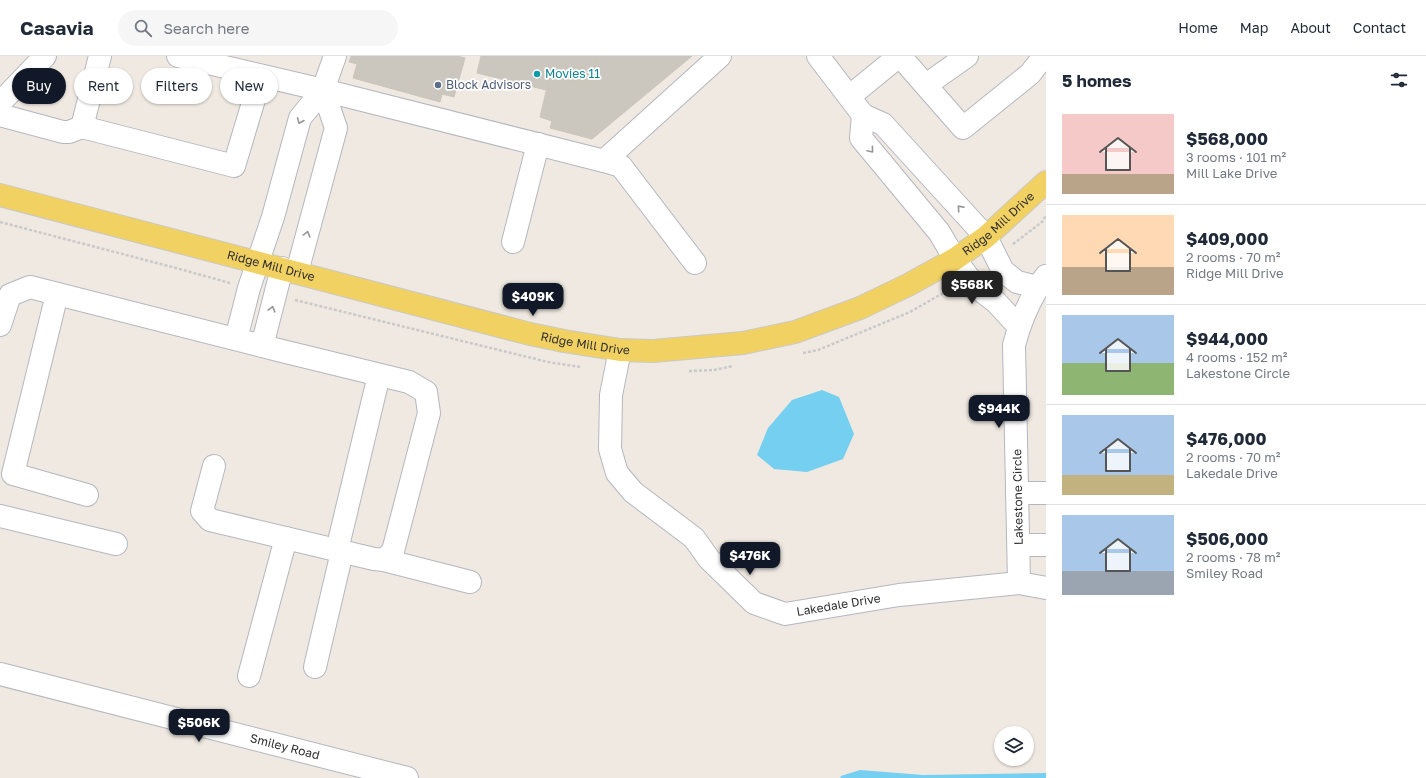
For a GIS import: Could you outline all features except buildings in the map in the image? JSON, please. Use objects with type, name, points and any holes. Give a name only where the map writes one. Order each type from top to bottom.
[{"type":"main road","name":"Ridge Mill Drive","points":[[0,195],[530,334],[620,350],[653,351],[743,344],[795,332],[860,308],[908,285],[955,259],[986,237],[1046,182]]},
{"type":"street","points":[[0,103],[45,56]]},
{"type":"street","points":[[82,127],[100,56]]},
{"type":"street","points":[[178,56],[228,68]]},
{"type":"street","points":[[236,339],[249,288],[273,217],[300,118],[323,90],[335,56]]},
{"type":"street","points":[[604,161],[720,56]]},
{"type":"street","points":[[818,56],[863,115],[883,124],[986,237],[999,264],[1017,282],[1042,281]]},
{"type":"street","points":[[850,96],[899,56],[964,128],[1030,74],[1044,56]]},
{"type":"street","points":[[926,86],[967,56]]},
{"type":"street","points":[[278,80],[621,166],[695,263]]},
{"type":"street","points":[[262,346],[276,295],[289,270],[336,128],[323,90]]},
{"type":"street","points":[[0,115],[63,132],[69,132],[82,127],[234,166],[253,104]]},
{"type":"street","points":[[863,115],[861,138],[939,232],[968,278],[996,302],[1019,327]]},
{"type":"street","points":[[513,242],[538,144]]},
{"type":"street","points":[[984,293],[999,264]]},
{"type":"street","name":"Lakestone Circle","points":[[1019,583],[1014,345],[1026,308],[1042,281]]},
{"type":"street","points":[[0,325],[10,295],[30,287],[409,382],[426,392],[429,414],[393,551],[384,560]]},
{"type":"street","points":[[56,294],[13,474],[87,495]]},
{"type":"street","name":"Lakedale Drive","points":[[620,350],[611,395],[610,449],[617,473],[633,492],[694,538],[709,559],[754,602],[785,614],[899,595],[1019,583],[1046,588]]},
{"type":"street","points":[[314,666],[379,375]]},
{"type":"street","points":[[214,466],[202,511],[210,520],[374,559],[384,560],[470,582]]},
{"type":"street","points":[[1018,493],[1046,493]]},
{"type":"street","points":[[0,516],[116,544]]},
{"type":"street","points":[[249,676],[286,538]]},
{"type":"street","points":[[1019,545],[1046,545]]},
{"type":"street","name":"Smiley Road","points":[[0,674],[407,778]]},
{"type":"path","points":[[999,264],[1042,222],[1046,216]]},
{"type":"path","points":[[0,222],[249,288]]},
{"type":"path","points":[[796,354],[818,350],[910,312],[968,278]]},
{"type":"path","points":[[276,295],[548,362],[615,371]]},
{"type":"path","points":[[683,371],[714,370],[736,366]]},
{"type":"water","points":[[822,390],[839,397],[854,434],[843,459],[807,472],[774,469],[757,455],[768,428],[792,400]]},
{"type":"water","points":[[860,770],[923,775],[1046,773],[1046,778],[840,778],[841,776]]},
{"type":"place","name":"Movies 11","points":[[537,74]]},
{"type":"place","name":"Block Advisors","points":[[438,85]]}]
